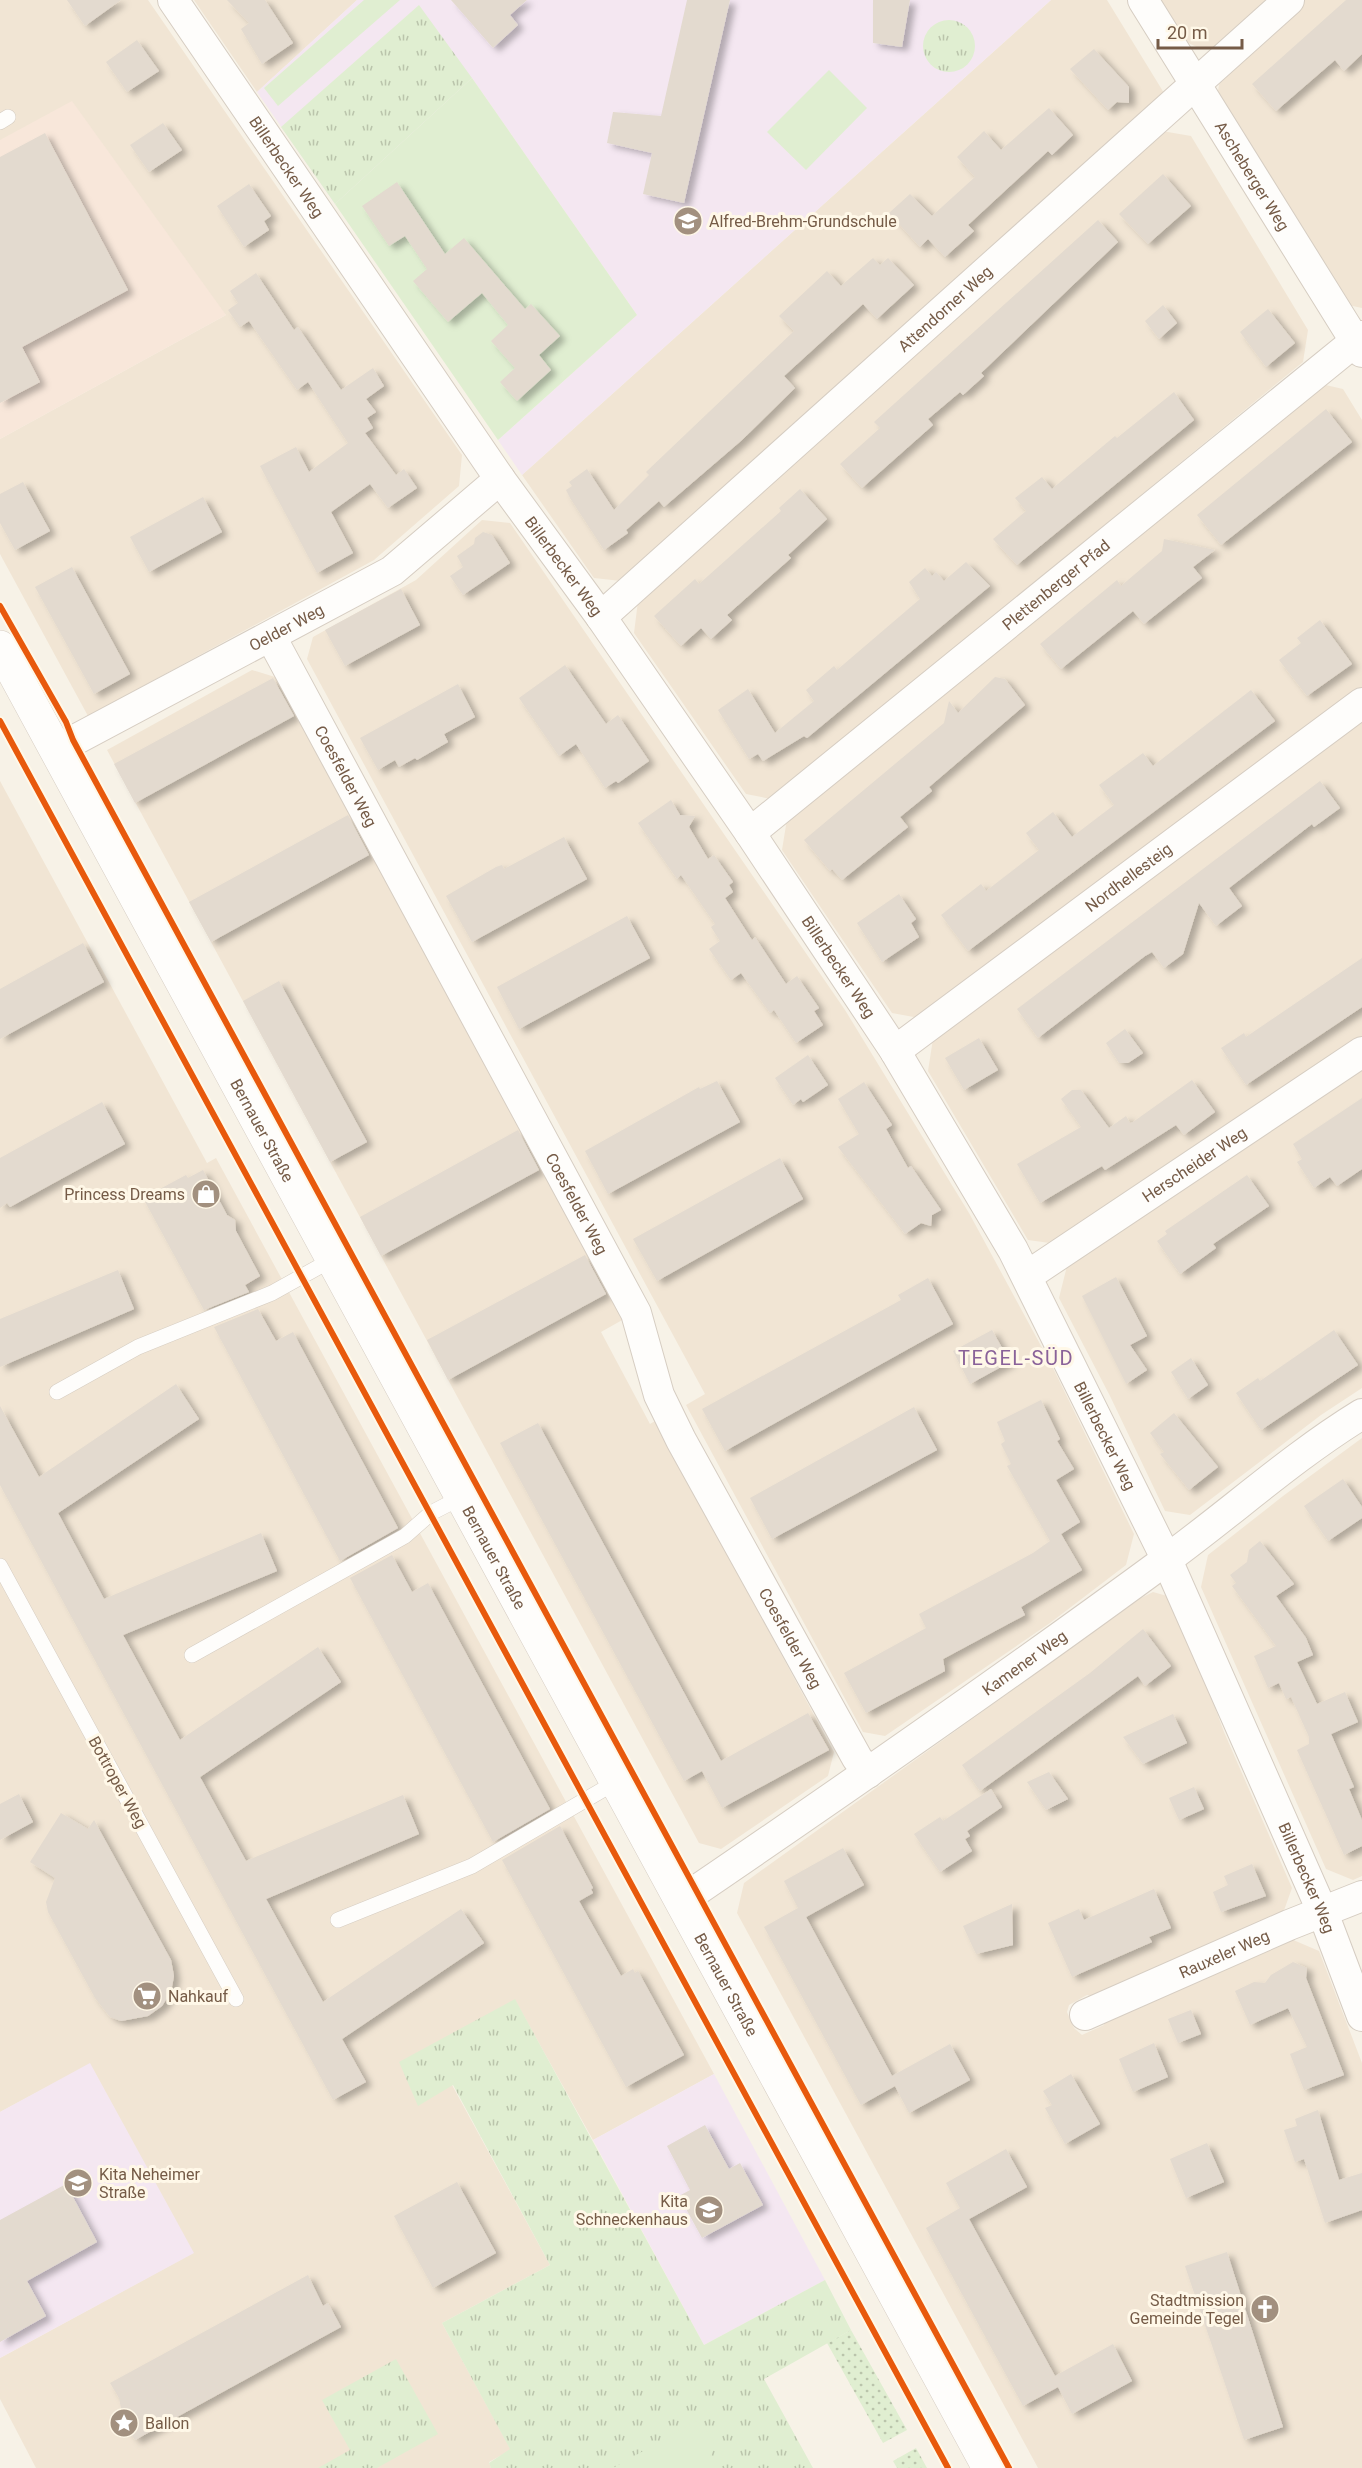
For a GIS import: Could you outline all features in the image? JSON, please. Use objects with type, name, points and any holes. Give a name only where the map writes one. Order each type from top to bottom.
[{"type":"main road","name":"Bernauer Straße","points":[[0,647],[988,2468]]},
{"type":"street","name":"Billerbecker Weg","points":[[173,0],[500,479],[601,616],[896,1051],[1028,1276],[1167,1560],[1323,1913],[1362,2016]]},
{"type":"street","name":"Ascheberger Weg","points":[[1143,0],[1360,344]]},
{"type":"street","name":"Attendorner Weg","points":[[601,616],[1289,0]]},
{"type":"street","name":"Plettenberger Pfad","points":[[750,833],[1360,344]]},
{"type":"street","name":"Oelder Weg","points":[[56,750],[392,571],[500,479]]},
{"type":"street","name":"Coesfelder Weg","points":[[271,637],[636,1313],[659,1395],[681,1440],[857,1758],[868,1773]]},
{"type":"street","name":"Nordhellesteig","points":[[896,1051],[1362,703]]},
{"type":"street","name":"Herscheider Weg","points":[[1028,1276],[1362,1052]]},
{"type":"street","name":"Kamener Weg","points":[[681,1901],[868,1773],[1167,1560],[1271,1476],[1362,1414]]},
{"type":"street","name":"Rauxeler Weg","points":[[1085,2014],[1289,1925],[1362,1896]]},
{"type":"lane","points":[[57,1392],[138,1347],[272,1293],[333,1259]]},
{"type":"lane","points":[[192,1655],[405,1536],[431,1513],[462,1497]]},
{"type":"lane","name":"Bottroper Weg","points":[[0,1566],[236,1999]]},
{"type":"lane","points":[[338,1920],[472,1866],[616,1782]]},
{"type":"shaded area","points":[[0,0],[148,0],[462,455],[459,486],[374,560],[88,716],[0,554],[0,439],[226,315],[0,140]]},
{"type":"shaded area","points":[[194,0],[357,0],[257,92]]},
{"type":"shaded area","name":"Alfred-Brehm-Grundschule","points":[[357,0],[1051,0],[522,475],[498,440],[637,315],[472,78],[335,204],[257,92]]},
{"type":"shaded area","points":[[1051,0],[1107,0],[1164,93],[621,581],[594,578],[522,475]]},
{"type":"shaded area","points":[[1158,0],[1275,0],[1218,47],[1201,49],[1184,41]]},
{"type":"shaded area","points":[[1301,0],[1362,0],[1362,308],[1348,305],[1220,101],[1218,91],[1220,79]]},
{"type":"shaded area","points":[[72,101],[226,315],[0,439],[0,140]]},
{"type":"shaded area","points":[[1162,131],[1191,136],[1308,330],[1303,362],[771,799],[746,794],[634,633],[638,601]]},
{"type":"shaded area","points":[[1317,383],[1343,389],[1362,420],[1362,688],[919,1018],[892,1013],[782,850],[787,819]]},
{"type":"shaded area","points":[[482,520],[510,523],[845,1010],[969,1213],[1053,1368],[1134,1534],[1126,1565],[1050,1623],[885,1736],[863,1732],[686,1405],[705,1394],[307,659],[313,637],[416,580]]},
{"type":"shaded area","points":[[252,670],[275,677],[624,1319],[601,1332],[650,1424],[655,1421],[834,1752],[828,1776],[721,1849],[699,1843],[107,750]]},
{"type":"shaded area","points":[[1362,719],[1362,1039],[1057,1244],[1028,1240],[928,1071],[933,1039]]},
{"type":"shaded area","points":[[0,781],[207,1163],[216,1158],[714,2074],[593,2140],[515,2000],[452,2085],[550,2265],[442,2323],[511,2450],[489,2462],[491,2468],[36,2468],[0,2399],[0,2358],[193,2253],[90,2064],[0,2112]]},
{"type":"shaded area","points":[[1362,1069],[1362,1388],[1321,1415],[1190,1515],[1165,1511],[1110,1396],[1059,1298],[1067,1266]]},
{"type":"shaded area","points":[[1362,1438],[1362,1876],[1353,1880],[1326,1869],[1201,1587],[1208,1555]]},
{"type":"shaded area","points":[[1153,1592],[1167,1596],[1181,1615],[1224,1732],[1292,1888],[1282,1916],[1098,1998],[1087,1995],[1069,2005],[1067,2012],[1074,2028],[1082,2035],[1104,2025],[1105,2019],[1291,1939],[1319,1951],[1362,2063],[1362,2468],[1038,2468],[737,1913],[744,1883],[1139,1599]]},
{"type":"shaded area","name":"Kita Neheimer Straße","points":[[90,2063],[194,2253],[0,2358],[0,2112]]},
{"type":"shaded area","name":"Kita Schneckenhaus","points":[[714,2074],[825,2280],[704,2345],[593,2140]]},
{"type":"green space","points":[[364,0],[400,0],[278,106],[264,88]]},
{"type":"green space","points":[[419,5],[472,78],[335,204],[281,127]]},
{"type":"green space","points":[[949,20],[959,22],[967,28],[973,36],[975,46],[973,56],[967,64],[959,70],[949,72],[939,70],[931,64],[925,56],[923,46],[925,36],[931,28],[939,22]]},
{"type":"green space","points":[[829,70],[867,108],[806,170],[767,132]]},
{"type":"green space","points":[[472,78],[637,315],[498,440],[335,204]]},
{"type":"green space","points":[[515,1999],[704,2345],[825,2280],[851,2330],[764,2379],[813,2468],[491,2468],[489,2463],[510,2449],[442,2323],[550,2265],[453,2085],[418,2106],[399,2062]]},
{"type":"green space","points":[[851,2330],[907,2430],[883,2443],[827,2343]]},
{"type":"green space","points":[[396,2359],[438,2434],[377,2468],[318,2468],[350,2450],[322,2400]]},
{"type":"green space","points":[[700,2419],[714,2444],[707,2468],[613,2468]]},
{"type":"green space","points":[[916,2448],[927,2468],[897,2468],[893,2461]]},
{"type":"building","points":[[67,0],[121,0],[85,26]]},
{"type":"building","points":[[227,0],[265,0],[293,43],[262,64],[241,29],[249,23]]},
{"type":"building","points":[[451,0],[527,0],[510,15],[518,25],[493,48]]},
{"type":"building","points":[[687,0],[730,0],[684,203],[643,194],[652,153],[607,143],[613,112],[661,116]]},
{"type":"building","points":[[873,0],[910,0],[902,47],[873,43]]},
{"type":"building","points":[[1346,0],[1362,0],[1362,54],[1344,71],[1335,60],[1276,111],[1252,84]]},
{"type":"building","points":[[137,40],[159,71],[127,92],[106,62]]},
{"type":"building","points":[[1094,49],[1129,87],[1129,103],[1117,102],[1108,110],[1070,69]]},
{"type":"building","points":[[1049,108],[1073,135],[1052,155],[1048,151],[968,225],[974,231],[945,257],[928,239],[920,247],[889,213],[910,194],[932,216],[975,177],[957,157],[984,131],[1001,150]]},
{"type":"building","points":[[163,123],[182,150],[149,172],[130,145]]},
{"type":"building","points":[[45,133],[128,290],[22,347],[40,382],[0,403],[0,157]]},
{"type":"building","points":[[1163,174],[1191,206],[1148,244],[1119,214]]},
{"type":"building","points":[[397,182],[445,254],[464,238],[525,309],[531,304],[560,336],[539,355],[551,370],[517,401],[500,382],[515,368],[491,341],[508,325],[482,293],[448,322],[413,281],[427,269],[405,236],[389,246],[362,206]]},
{"type":"building","points":[[249,184],[271,216],[264,221],[269,230],[244,247],[217,206]]},
{"type":"building","points":[[1098,220],[1118,242],[981,373],[984,376],[963,395],[960,392],[928,419],[933,425],[862,488],[840,464],[880,428],[874,422]]},
{"type":"building","points":[[873,258],[880,265],[888,258],[914,285],[877,319],[863,304],[784,376],[795,388],[742,440],[664,507],[659,501],[626,530],[628,533],[604,550],[570,498],[566,490],[572,486],[569,482],[587,469],[614,510],[649,475],[646,472],[794,331],[779,316],[827,271],[841,286]]},
{"type":"building","points":[[256,273],[294,330],[298,327],[341,390],[373,368],[384,386],[366,399],[376,412],[367,418],[373,428],[365,433],[396,475],[404,469],[417,488],[388,508],[370,484],[331,512],[353,553],[317,573],[260,466],[296,447],[309,472],[348,443],[308,382],[297,390],[249,321],[240,327],[228,310],[238,303],[230,291]]},
{"type":"building","points":[[1163,305],[1177,323],[1159,339],[1145,321]]},
{"type":"building","points":[[1268,309],[1295,343],[1266,367],[1240,332]]},
{"type":"building","points":[[1174,392],[1194,420],[1017,565],[993,539],[1026,511],[1015,498],[1042,477],[1052,489],[1115,436],[1117,438]]},
{"type":"building","points":[[1326,409],[1352,442],[1221,545],[1197,515]]},
{"type":"building","points":[[23,482],[50,531],[15,550],[0,523],[0,494]]},
{"type":"building","points":[[800,489],[827,519],[788,555],[791,558],[727,615],[732,620],[711,639],[701,628],[681,646],[654,616],[695,579],[699,584],[781,511],[779,508]]},
{"type":"building","points":[[203,497],[222,532],[149,572],[130,537]]},
{"type":"building","points":[[483,532],[492,535],[510,563],[463,595],[450,576],[463,567],[457,556],[474,544],[475,538]]},
{"type":"building","points":[[1164,539],[1215,550],[1193,567],[1202,578],[1144,624],[1133,611],[1061,669],[1040,644],[1117,580],[1121,586],[1162,551]]},
{"type":"building","points":[[966,562],[990,586],[807,738],[804,736],[763,761],[758,754],[749,759],[718,710],[748,689],[775,733],[814,701],[806,690],[834,666],[837,670],[920,599],[909,582],[925,568],[932,576],[936,572],[944,581]]},
{"type":"building","points":[[72,567],[130,674],[94,694],[35,587]]},
{"type":"building","points":[[401,589],[420,625],[345,666],[325,630]]},
{"type":"building","points":[[1320,620],[1352,664],[1307,696],[1279,660],[1301,643],[1297,638]]},
{"type":"building","points":[[565,665],[606,724],[618,715],[649,761],[618,783],[616,781],[605,788],[576,744],[559,756],[519,698]]},
{"type":"building","points":[[995,677],[1005,679],[1025,705],[929,787],[932,791],[900,817],[908,827],[842,880],[832,869],[830,871],[804,840],[944,723],[949,701],[958,713]]},
{"type":"building","points":[[273,678],[294,716],[135,803],[114,764]]},
{"type":"building","points":[[458,684],[475,717],[444,734],[448,742],[417,760],[415,758],[399,767],[395,760],[378,770],[360,738]]},
{"type":"building","points":[[1251,690],[1275,721],[968,951],[941,915],[981,884],[986,891],[1039,850],[1026,833],[1053,812],[1072,837],[1114,805],[1099,785],[1143,753],[1153,766]]},
{"type":"building","points":[[1320,781],[1340,808],[1314,827],[1312,824],[1229,888],[1242,906],[1216,926],[1199,903],[1183,954],[1164,968],[1152,952],[1145,956],[1038,1038],[1017,1009]]},
{"type":"building","points":[[671,800],[680,815],[695,816],[689,827],[708,859],[714,855],[733,882],[729,885],[733,892],[725,898],[752,940],[755,937],[786,984],[797,976],[819,1008],[814,1011],[823,1025],[796,1043],[774,1010],[770,1013],[741,973],[731,980],[709,949],[720,941],[711,927],[715,924],[681,875],[677,879],[638,823]]},
{"type":"building","points":[[348,815],[369,855],[211,942],[189,902]]},
{"type":"building","points":[[564,837],[587,879],[472,942],[446,896],[496,867],[502,865],[504,869]]},
{"type":"building","points":[[899,894],[916,919],[911,923],[919,937],[882,962],[857,923]]},
{"type":"building","points":[[627,916],[650,958],[519,1029],[497,987]]},
{"type":"building","points":[[83,943],[104,982],[0,1039],[0,989]]},
{"type":"building","points":[[1362,958],[1362,1007],[1246,1085],[1221,1048],[1244,1033],[1246,1037]]},
{"type":"building","points":[[279,981],[367,1142],[330,1162],[243,1001]]},
{"type":"building","points":[[1125,1029],[1143,1053],[1128,1063],[1119,1063],[1106,1043]]},
{"type":"building","points":[[979,1038],[998,1070],[964,1090],[945,1058]]},
{"type":"building","points":[[808,1055],[828,1085],[803,1102],[801,1099],[793,1105],[775,1078]]},
{"type":"building","points":[[1192,1080],[1215,1112],[1184,1135],[1176,1125],[1105,1170],[1102,1166],[1040,1203],[1017,1164],[1081,1127],[1061,1099],[1072,1090],[1081,1090],[1109,1128],[1126,1116],[1130,1123],[1133,1122]]},
{"type":"building","points":[[717,1081],[740,1122],[608,1194],[585,1151],[699,1087],[700,1089]]},
{"type":"building","points":[[864,1082],[892,1125],[886,1129],[908,1168],[911,1166],[941,1210],[932,1215],[931,1226],[921,1223],[905,1234],[838,1147],[859,1134],[838,1099]]},
{"type":"building","points":[[1362,1098],[1362,1169],[1337,1186],[1330,1177],[1314,1188],[1297,1162],[1302,1159],[1293,1144]]},
{"type":"building","points":[[102,1102],[125,1144],[10,1207],[7,1203],[0,1208],[0,1158]]},
{"type":"building","points":[[518,1130],[539,1170],[381,1256],[360,1217]]},
{"type":"building","points":[[780,1158],[803,1199],[657,1281],[633,1239]]},
{"type":"building","points":[[203,1170],[227,1215],[235,1220],[236,1231],[260,1276],[245,1285],[249,1292],[204,1310],[143,1198],[186,1175],[188,1178]]},
{"type":"building","points":[[1247,1175],[1269,1206],[1213,1244],[1216,1248],[1180,1274],[1157,1241],[1167,1234],[1165,1231]]},
{"type":"building","points":[[585,1255],[606,1294],[448,1380],[427,1340]]},
{"type":"building","points":[[118,1270],[134,1309],[0,1367],[0,1319]]},
{"type":"building","points":[[1116,1277],[1147,1336],[1130,1345],[1147,1370],[1126,1384],[1082,1296]]},
{"type":"building","points":[[928,1278],[953,1324],[725,1451],[702,1409],[901,1300],[898,1295]]},
{"type":"building","points":[[258,1309],[276,1341],[293,1332],[398,1528],[340,1561],[214,1327]]},
{"type":"building","points":[[992,1330],[1010,1362],[970,1384],[953,1351]]},
{"type":"building","points":[[1334,1330],[1358,1365],[1261,1430],[1236,1393],[1258,1378],[1260,1381]]},
{"type":"building","points":[[1191,1358],[1208,1385],[1188,1399],[1171,1372]]},
{"type":"building","points":[[176,1384],[199,1419],[58,1513],[104,1599],[261,1533],[277,1571],[123,1635],[180,1740],[318,1647],[341,1682],[200,1777],[246,1861],[403,1795],[419,1834],[266,1899],[323,2002],[461,1909],[484,1943],[342,2039],[366,2082],[333,2100],[0,1485],[0,1406],[39,1477]]},
{"type":"building","points":[[1041,1400],[1060,1439],[1057,1441],[1074,1469],[1056,1480],[1080,1522],[1061,1534],[1082,1570],[1021,1607],[1025,1615],[943,1659],[945,1671],[866,1713],[844,1673],[926,1628],[919,1614],[1033,1553],[1050,1541],[1007,1466],[1011,1464],[1001,1444],[1005,1441],[997,1422]]},
{"type":"building","points":[[914,1407],[937,1450],[772,1539],[750,1498]]},
{"type":"building","points":[[1174,1413],[1218,1467],[1189,1490],[1160,1454],[1164,1452],[1150,1433]]},
{"type":"building","points":[[538,1423],[721,1761],[808,1713],[829,1750],[722,1808],[702,1771],[684,1781],[500,1443]]},
{"type":"building","points":[[1343,1479],[1362,1507],[1362,1518],[1328,1541],[1304,1506]]},
{"type":"building","points":[[1260,1541],[1294,1584],[1276,1596],[1306,1638],[1313,1655],[1297,1662],[1317,1704],[1345,1692],[1358,1722],[1331,1734],[1354,1787],[1349,1789],[1362,1820],[1362,1846],[1344,1855],[1297,1750],[1309,1744],[1309,1737],[1291,1697],[1286,1699],[1279,1683],[1268,1688],[1254,1656],[1276,1646],[1232,1586],[1236,1583],[1230,1575],[1247,1562],[1249,1550]]},
{"type":"building","points":[[392,1555],[412,1592],[428,1583],[550,1809],[493,1842],[350,1578]]},
{"type":"building","points":[[1143,1629],[1171,1666],[1145,1686],[1138,1676],[980,1791],[962,1765],[1090,1673]]},
{"type":"building","points":[[1173,1714],[1187,1743],[1143,1764],[1123,1737]]},
{"type":"building","points":[[1049,1772],[1068,1799],[1046,1810],[1027,1782]]},
{"type":"building","points":[[1194,1787],[1204,1809],[1179,1820],[1169,1798]]},
{"type":"building","points":[[991,1789],[1002,1807],[967,1831],[970,1836],[965,1839],[972,1851],[940,1872],[914,1834],[940,1817],[943,1821]]},
{"type":"building","points":[[19,1794],[33,1822],[0,1840],[0,1804]]},
{"type":"building","points":[[61,1813],[88,1829],[94,1820],[171,1960],[174,1976],[171,1992],[162,2006],[148,2016],[121,2021],[110,2017],[95,1998],[48,1912],[46,1902],[55,1878],[30,1862]]},
{"type":"building","points":[[560,1826],[593,1888],[591,1889],[593,1893],[579,1901],[621,1976],[633,1969],[635,1973],[638,1971],[684,2055],[626,2087],[502,1860]]},
{"type":"building","points":[[843,1848],[864,1885],[806,1917],[892,2076],[950,2044],[970,2080],[909,2113],[895,2086],[861,2105],[764,1927],[798,1908],[784,1881]]},
{"type":"building","points":[[1252,1864],[1266,1896],[1221,1912],[1213,1892],[1228,1885],[1224,1876]]},
{"type":"building","points":[[1154,1889],[1171,1928],[1149,1937],[1152,1942],[1072,1977],[1048,1923],[1079,1909],[1084,1920]]},
{"type":"building","points":[[1012,1904],[1013,1945],[976,1954],[963,1926]]},
{"type":"building","points":[[1293,1962],[1307,1968],[1306,1978],[1344,2075],[1304,2090],[1290,2054],[1307,2047],[1288,2008],[1250,2025],[1235,1991],[1254,1982],[1265,1983],[1271,1975]]},
{"type":"building","points":[[1191,2010],[1201,2034],[1178,2043],[1168,2019]]},
{"type":"building","points":[[1154,2043],[1168,2077],[1133,2092],[1119,2059]]},
{"type":"building","points":[[1071,2074],[1100,2124],[1065,2144],[1045,2108],[1052,2105],[1043,2091]]},
{"type":"building","points":[[1318,2110],[1339,2180],[1362,2173],[1362,2210],[1325,2223],[1304,2159],[1295,2162],[1284,2130],[1297,2126],[1295,2119]]},
{"type":"building","points":[[705,2125],[729,2169],[740,2163],[763,2205],[702,2238],[679,2196],[690,2190],[667,2146]]},
{"type":"building","points":[[1207,2143],[1224,2182],[1186,2198],[1170,2159]]},
{"type":"building","points":[[1006,2149],[1027,2187],[969,2219],[1055,2376],[1113,2344],[1132,2381],[1072,2414],[1058,2387],[1023,2406],[926,2228],[960,2208],[946,2183]]},
{"type":"building","points":[[457,2182],[496,2253],[433,2288],[394,2216]]},
{"type":"building","points":[[66,2184],[97,2242],[27,2281],[46,2316],[0,2342],[0,2220]]},
{"type":"building","points":[[1227,2252],[1283,2427],[1244,2440],[1185,2266]]},
{"type":"building","points":[[308,2275],[323,2306],[328,2303],[341,2327],[135,2440],[124,2423],[119,2398],[110,2383]]},
{"type":"cycle path","points":[[0,606],[66,722],[73,740],[1009,2468]]},
{"type":"cycle path","points":[[0,721],[948,2468]]},
{"type":"place","name":"Alfred-Brehm-Grundschule","points":[[688,221]]},
{"type":"place","name":"Princess Dreams","points":[[206,1194]]},
{"type":"place","name":"Nahkauf","points":[[147,1996]]},
{"type":"place","name":"Kita Neheimer Straße","points":[[78,2183]]},
{"type":"place","name":"Kita Schneckenhaus","points":[[709,2210]]},
{"type":"place","name":"Stadtmission Gemeinde Tegel","points":[[1265,2309]]},
{"type":"place","name":"Ballon","points":[[124,2423]]},
{"type":"district","name":"TEGEL-SÜD","points":[[1016,1358]]}]
